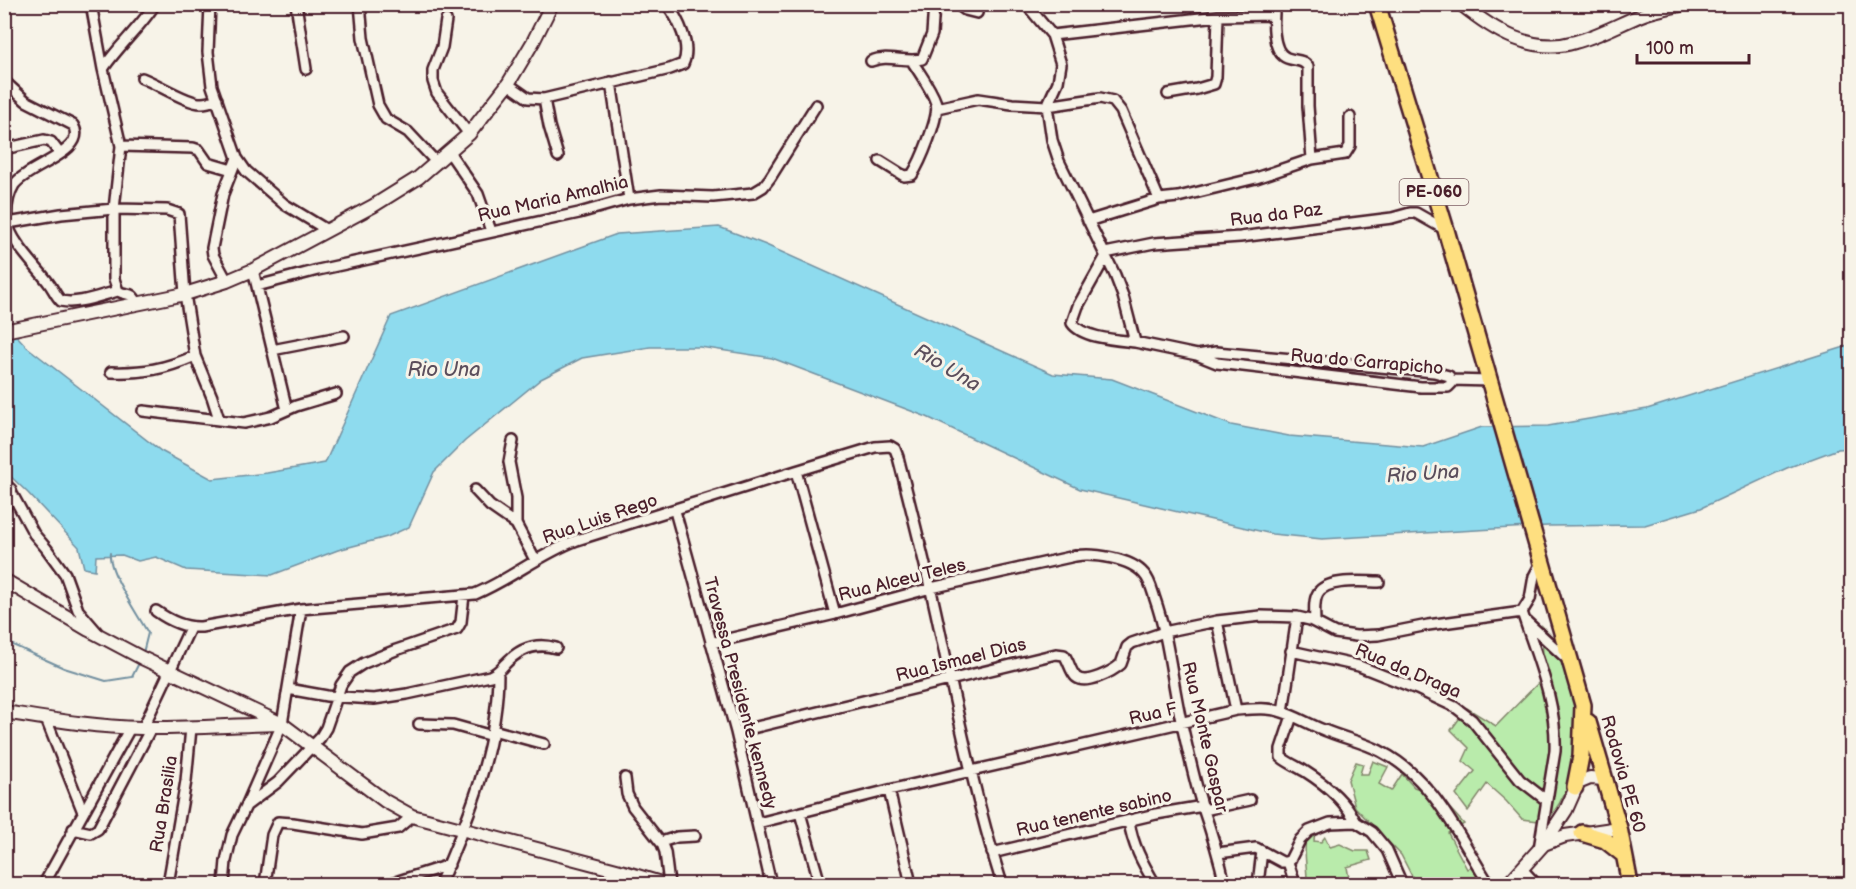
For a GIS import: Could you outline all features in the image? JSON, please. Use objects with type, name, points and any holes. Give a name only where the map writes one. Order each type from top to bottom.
[{"type":"main road","name":"PE-060","points":[[1377,4],[1446,230],[1541,558]]},
{"type":"main road","name":"Rodovia PE 60","points":[[1541,558],[1619,828],[1630,885]]},
{"type":"main road","points":[[1575,787],[1582,750],[1583,705]]},
{"type":"main road","points":[[1582,833],[1605,840],[1624,855]]},
{"type":"street","points":[[91,4],[121,146],[114,209],[114,279],[118,291],[134,296],[132,304]]},
{"type":"street","points":[[103,69],[120,46],[139,27],[155,4]]},
{"type":"street","points":[[210,4],[208,52],[212,86],[237,158],[246,171],[284,204],[327,230]]},
{"type":"street","points":[[296,4],[306,69]]},
{"type":"street","points":[[360,4],[363,38],[378,105],[386,119],[408,132],[437,163]]},
{"type":"street","points":[[4,331],[185,294],[227,281],[253,270],[394,194],[437,163],[469,134],[508,84],[552,4]]},
{"type":"street","points":[[508,84],[528,98],[544,99],[670,69],[685,62],[686,50],[681,30],[674,13],[667,4]]},
{"type":"street","points":[[871,61],[884,57],[919,60],[924,57],[932,34],[934,4]]},
{"type":"street","points":[[957,4],[960,8],[977,13]]},
{"type":"street","points":[[1026,4],[1052,35],[1061,64],[1059,82],[1047,106],[1052,140],[1059,160],[1106,254],[1123,296],[1135,342]]},
{"type":"street","points":[[1275,4],[1273,15],[1277,50],[1284,57],[1304,62],[1308,67],[1312,159]]},
{"type":"street","points":[[1461,4],[1478,18],[1506,34],[1519,40],[1546,45],[1575,43],[1646,13],[1685,4]]},
{"type":"street","points":[[1052,35],[1218,16],[1273,15]]},
{"type":"street","points":[[1168,94],[1214,84],[1218,16]]},
{"type":"street","points":[[446,20],[442,48],[433,70],[432,81],[437,93],[469,134]]},
{"type":"street","points":[[880,161],[904,176],[912,175],[929,135],[937,108],[932,93],[912,60]]},
{"type":"street","points":[[142,78],[192,101],[201,103],[217,99]]},
{"type":"street","points":[[4,81],[26,100],[73,125],[76,130],[69,149],[30,170],[14,185],[8,204],[8,227],[61,301],[82,300],[118,291]]},
{"type":"street","points":[[611,82],[629,199]]},
{"type":"street","points":[[937,108],[983,99],[1012,104],[1047,106],[1093,98],[1107,98],[1113,101],[1121,111],[1159,198]]},
{"type":"street","points":[[544,99],[558,156]]},
{"type":"street","name":"Rua Maria Amalhia","points":[[257,286],[318,270],[579,213],[629,199],[661,195],[730,196],[759,191],[770,178],[816,105]]},
{"type":"street","points":[[1088,221],[1159,198],[1178,197],[1256,178],[1312,159],[1341,155],[1347,152],[1350,146],[1350,117]]},
{"type":"street","points":[[4,149],[44,140],[51,142],[60,154]]},
{"type":"street","points":[[121,146],[193,148],[199,150],[207,163],[232,170]]},
{"type":"street","points":[[449,152],[478,194],[491,231]]},
{"type":"street","points":[[227,281],[213,255],[212,248],[223,194],[237,158]]},
{"type":"street","points":[[8,227],[61,214],[114,209],[167,210],[179,214],[185,294],[195,356],[219,419]]},
{"type":"street","name":"Rua da Paz","points":[[1106,254],[1154,243],[1240,237],[1392,218],[1410,213],[1419,215],[1446,230]]},
{"type":"street","points":[[1106,254],[1078,306],[1072,323],[1076,328],[1092,335],[1197,355]]},
{"type":"street","points":[[253,270],[287,410]]},
{"type":"street","points":[[272,350],[345,336]]},
{"type":"street","name":"Rua do Carrapicho","points":[[1216,352],[1397,368],[1444,374],[1452,380],[1448,387],[1413,386],[1217,363],[1197,355],[1216,352]]},
{"type":"street","points":[[111,372],[145,372],[195,356]]},
{"type":"street","points":[[1452,380],[1490,381]]},
{"type":"street","points":[[143,411],[244,423],[271,417],[304,403],[336,394]]},
{"type":"street","points":[[513,441],[509,462],[516,498],[516,524]]},
{"type":"street","name":"Rua Luis Rego","points":[[190,627],[301,609],[475,594],[495,585],[535,560],[577,540],[875,447],[890,446],[897,454],[931,588]]},
{"type":"street","points":[[796,471],[835,614]]},
{"type":"street","points":[[4,507],[7,488]]},
{"type":"street","points":[[7,488],[34,534],[65,574],[78,610],[103,638]]},
{"type":"street","points":[[475,490],[490,506],[516,524],[535,560]]},
{"type":"street","name":"Travessa Presidente kennedy","points":[[675,511],[736,732],[771,885]]},
{"type":"street","name":"Rua Alceu Teles","points":[[711,643],[835,614],[931,588],[1075,556],[1101,556],[1130,564],[1144,574],[1158,606],[1164,632]]},
{"type":"street","points":[[1541,558],[1524,616],[1548,688],[1554,716],[1555,751],[1546,800],[1541,847]]},
{"type":"street","points":[[4,580],[103,638],[282,724],[385,801],[412,816],[624,872],[664,885]]},
{"type":"street","points":[[1316,622],[1316,598],[1323,588],[1336,583],[1379,582]]},
{"type":"street","points":[[931,588],[971,771],[1002,885]]},
{"type":"street","points":[[246,806],[278,782],[320,738],[326,728],[336,696],[346,678],[357,668],[396,650],[457,628],[461,622],[464,595]]},
{"type":"street","points":[[224,885],[226,861],[232,835],[282,724],[301,609]]},
{"type":"street","points":[[73,830],[91,833],[98,829],[141,728],[190,627],[172,622],[156,611]]},
{"type":"street","points":[[1164,632],[1217,621],[1262,616],[1297,617],[1316,622],[1335,633],[1356,636],[1378,635],[1428,625],[1524,616]]},
{"type":"street","points":[[1524,616],[1571,663]]},
{"type":"street","points":[[1297,617],[1291,651],[1288,714],[1281,757],[1309,774],[1331,792],[1360,824],[1372,832],[1387,850],[1402,885]]},
{"type":"street","points":[[1217,621],[1236,710]]},
{"type":"street","name":"Rua Ismael Dias","points":[[736,732],[1059,653],[1066,657],[1077,678],[1091,679],[1121,664],[1129,644],[1164,632]]},
{"type":"street","name":"Rua Monte Gaspar","points":[[1164,632],[1182,724],[1225,885]]},
{"type":"street","points":[[288,689],[367,699],[407,694],[481,679],[498,672],[518,652],[531,646],[547,645],[556,648]]},
{"type":"street","name":"Rua da Draga","points":[[1291,651],[1359,666],[1455,707],[1472,720],[1520,780],[1546,800]]},
{"type":"street","points":[[440,885],[478,788],[493,733],[498,672]]},
{"type":"street","name":"Rua F","points":[[758,823],[889,790],[1236,710],[1271,709],[1378,750],[1401,763],[1415,775],[1448,815],[1489,885]]},
{"type":"street","points":[[4,712],[141,728],[282,724]]},
{"type":"street","points":[[46,718],[83,812]]},
{"type":"street","points":[[419,724],[453,725],[543,744]]},
{"type":"street","points":[[44,885],[83,812],[141,728]]},
{"type":"street","name":"Rua Brasilia","points":[[168,885],[187,771],[191,728]]},
{"type":"street","points":[[625,778],[627,794],[633,807],[661,843],[665,852],[669,885]]},
{"type":"street","points":[[1508,885],[1541,847],[1566,810],[1575,787],[1587,778],[1604,779]]},
{"type":"street","points":[[889,790],[911,885]]},
{"type":"street","name":"Rua tenente sabino","points":[[992,853],[1129,821],[1250,800]]},
{"type":"street","points":[[800,813],[819,885]]},
{"type":"street","points":[[265,885],[270,842],[278,822],[362,834],[398,828],[412,816]]},
{"type":"street","name":"Rua tenente sabino","points":[[1129,821],[1137,851],[1155,885]]},
{"type":"street","points":[[1295,885],[1288,862],[1300,840],[1309,831],[1330,823],[1360,824]]},
{"type":"street","points":[[1541,847],[1565,836],[1619,828]]},
{"type":"street","points":[[661,843],[676,837],[695,836]]},
{"type":"street","points":[[1218,853],[1252,848],[1282,862],[1288,862]]},
{"type":"street","points":[[1258,885],[1262,851]]},
{"type":"street","points":[[389,885],[449,865]]},
{"type":"street","points":[[1522,869],[1532,883]]},
{"type":"green space","points":[[1542,626],[1561,646],[1579,703],[1573,777],[1547,822],[1522,819],[1487,784],[1468,811],[1456,795],[1475,771],[1463,761],[1469,748],[1451,730],[1467,708],[1496,726],[1547,674],[1543,658]]},
{"type":"green space","points":[[1373,761],[1388,767],[1379,784],[1391,791],[1402,774],[1414,787],[1431,793],[1445,803],[1464,824],[1448,833],[1467,869],[1476,863],[1494,878],[1487,884],[1458,884],[1445,879],[1433,884],[1416,884],[1401,855],[1355,807],[1348,780],[1356,762],[1363,764],[1360,774],[1368,774]]},
{"type":"green space","points":[[1315,830],[1314,841],[1321,842],[1325,837],[1330,847],[1340,844],[1355,851],[1368,851],[1371,860],[1347,867],[1350,884],[1307,884],[1306,841]]},
{"type":"water","name":"Rio Una","points":[[719,227],[766,245],[1053,374],[1112,379],[1231,425],[1289,436],[1423,447],[1482,427],[1548,426],[1647,409],[1851,345],[1851,448],[1838,449],[1787,468],[1701,508],[1645,525],[1548,526],[1322,539],[1272,534],[1080,489],[927,417],[772,358],[700,347],[650,347],[582,358],[541,379],[465,441],[434,472],[409,527],[387,537],[338,550],[272,575],[186,570],[156,557],[138,561],[122,555],[96,556],[95,570],[84,568],[79,547],[5,471],[4,322],[27,347],[161,451],[212,479],[267,473],[325,463],[391,316],[617,234]]},
{"type":"waterway","points":[[110,553],[119,582],[148,633],[143,653]]},
{"type":"waterway","points":[[4,641],[64,668],[106,681],[132,677],[140,661]]}]
